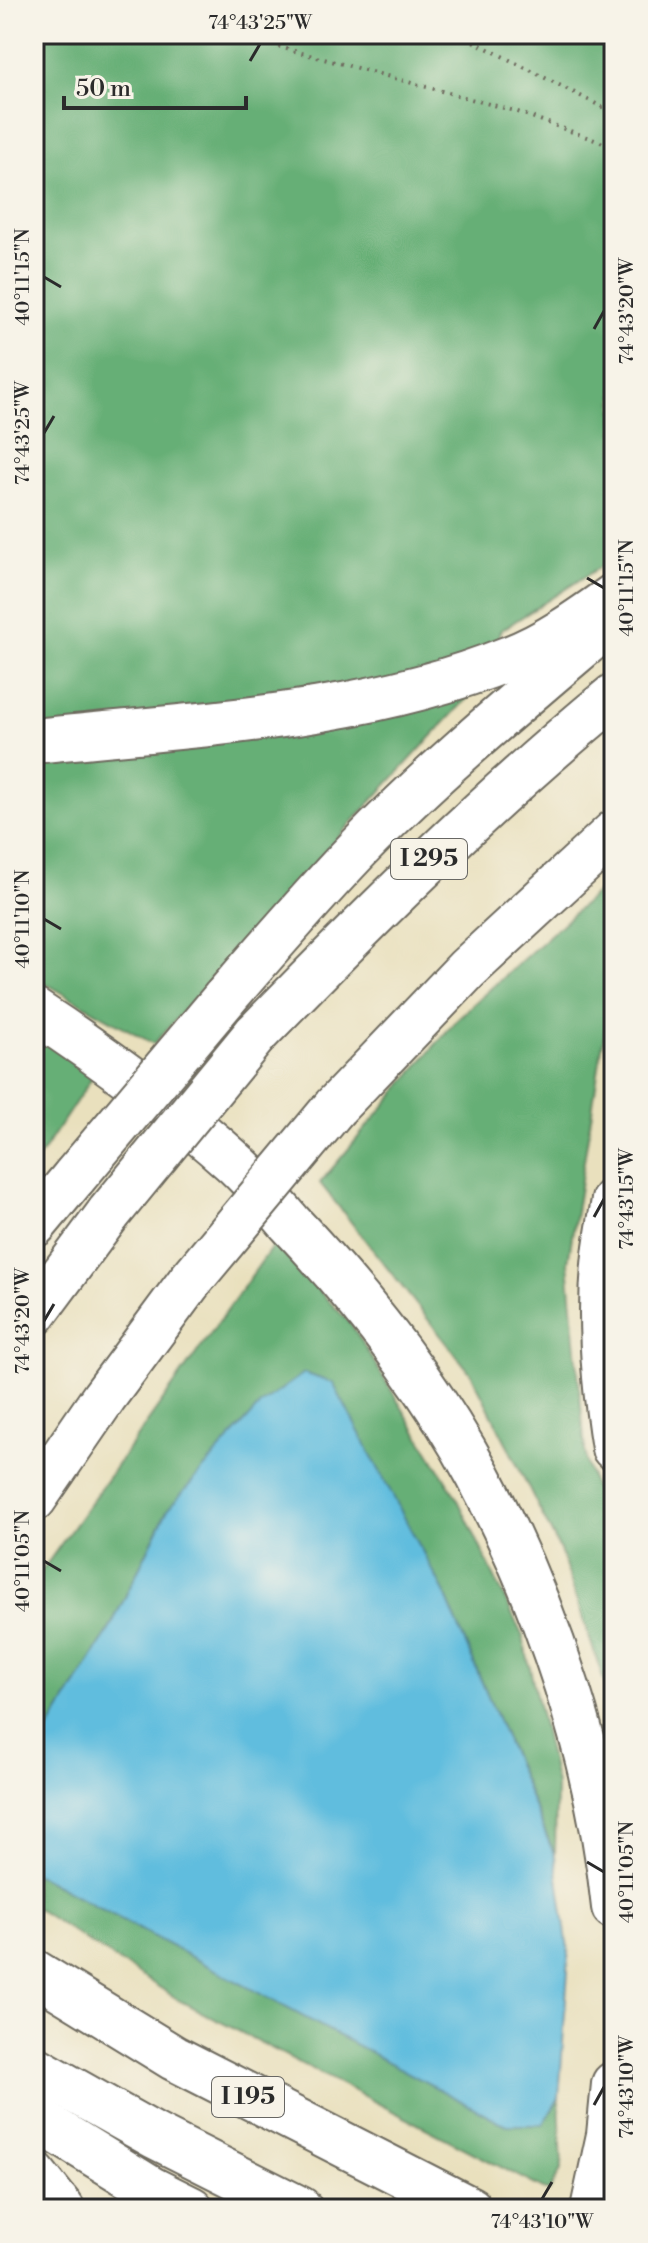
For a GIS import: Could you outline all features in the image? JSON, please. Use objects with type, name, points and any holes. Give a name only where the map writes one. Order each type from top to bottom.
[{"type":"highway","points":[[34,741],[308,712],[441,683],[513,657],[561,631],[614,596]]},
{"type":"highway","points":[[34,1225],[224,999],[360,847],[418,791],[614,619]]},
{"type":"highway","name":"I 295","points":[[34,1314],[109,1213],[255,1035],[393,893],[467,823],[564,736],[614,696]]},
{"type":"highway","points":[[34,1499],[104,1397],[190,1281],[335,1107],[467,969],[614,833]]},
{"type":"highway","points":[[34,1011],[143,1088],[237,1166],[326,1261],[427,1393],[477,1474],[518,1558],[550,1640],[577,1725],[598,1811],[614,1907]]},
{"type":"highway","points":[[614,1200],[603,1292],[605,1359],[614,1448]]},
{"type":"highway","name":"I 195","points":[[34,1972],[174,2058],[470,2209]]},
{"type":"highway","points":[[34,2068],[155,2136],[300,2209]]},
{"type":"highway","points":[[593,2209],[609,2135],[614,2084]]},
{"type":"highway","points":[[34,2117],[151,2189],[191,2209]]},
{"type":"highway","points":[[34,2174],[62,2209]]},
{"type":"path","points":[[232,34],[515,111],[614,147]]},
{"type":"path","points":[[459,34],[614,113]]},
{"type":"green space","points":[[34,34],[614,34],[614,558],[500,631],[487,677],[294,885],[154,1044],[34,977]]},
{"type":"green space","points":[[614,877],[614,1004],[607,1016],[568,1262],[586,1461],[614,1552],[614,1711],[560,1550],[472,1375],[320,1183],[457,1019]]},
{"type":"green space","points":[[34,1033],[95,1073],[34,1165]]},
{"type":"green space","points":[[274,1244],[351,1324],[458,1500],[523,1637],[556,1785],[555,1855],[444,1592],[168,1509],[109,1630],[34,1754],[34,1582]]},
{"type":"green space","points":[[34,1873],[506,2124],[543,2125],[559,2098],[562,2168],[549,2192],[182,2002],[34,1907]]},
{"type":"water","points":[[304,1373],[333,1383],[444,1592],[555,1856],[569,1956],[559,2098],[543,2125],[506,2125],[34,1873],[34,1754],[109,1630],[168,1509],[261,1404]]}]
